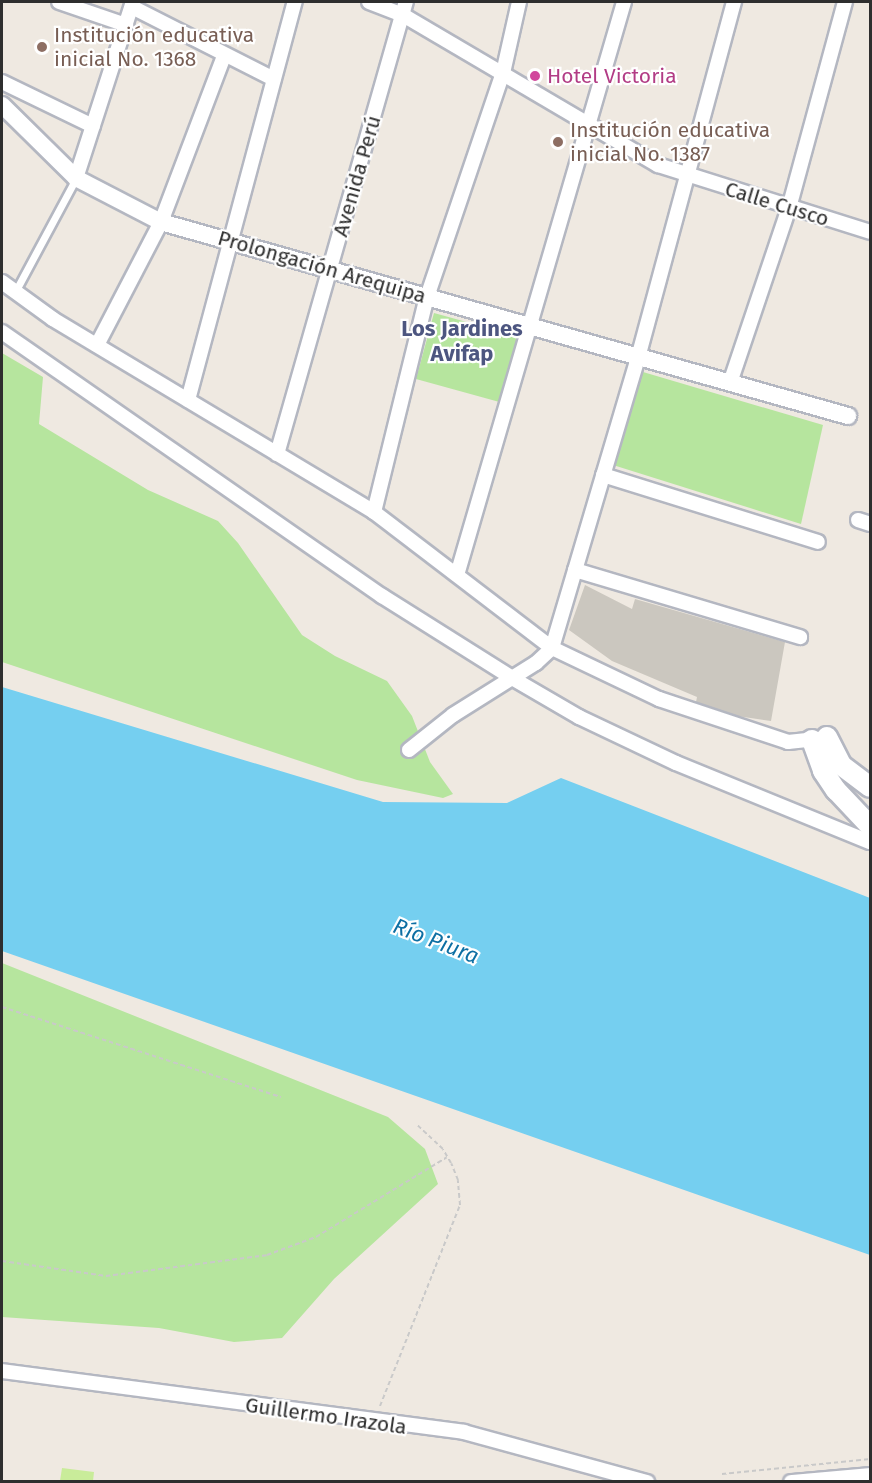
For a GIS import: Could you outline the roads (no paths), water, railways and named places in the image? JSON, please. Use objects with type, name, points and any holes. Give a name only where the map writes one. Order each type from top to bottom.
[{"type":"main road","points":[[820,738],[841,765],[870,787]]},
{"type":"main road","points":[[820,738],[823,771],[836,790],[870,826]]},
{"type":"street","points":[[59,2],[126,25]]},
{"type":"street","points":[[188,400],[229,240],[295,2]]},
{"type":"street","name":"Calle Cusco","points":[[369,2],[403,15],[657,165],[870,232]]},
{"type":"street","name":"Avenida Perú","points":[[278,454],[406,2]]},
{"type":"street","points":[[374,513],[427,297],[502,74],[519,2]]},
{"type":"street","points":[[457,575],[590,127],[624,2]]},
{"type":"street","points":[[409,750],[453,715],[512,678],[552,648],[639,354],[685,174],[734,2]]},
{"type":"street","points":[[731,380],[789,208],[845,2]]},
{"type":"street","points":[[76,178],[132,4],[224,56],[274,79]]},
{"type":"street","points":[[97,345],[161,222],[224,56]]},
{"type":"street","points":[[2,82],[93,126]]},
{"type":"street","name":"Prolongación Arequipa","points":[[2,105],[76,178],[161,222],[229,240],[330,272],[639,354],[848,416]]},
{"type":"street","points":[[2,282],[97,345],[374,513],[552,648],[659,699],[788,742],[820,738]]},
{"type":"street","points":[[2,332],[382,596],[512,678],[579,717],[676,763],[870,842]]},
{"type":"street","points":[[603,475],[818,542]]},
{"type":"street","points":[[575,570],[800,637]]},
{"type":"street","name":"Guillermo Irazola","points":[[2,1371],[374,1423],[464,1432],[647,1482]]},
{"type":"street","points":[[791,1482],[870,1475]]},
{"type":"lane","points":[[15,292],[76,178]]},
{"type":"water","name":"Río Piura","points":[[2,687],[383,802],[507,803],[561,778],[870,898],[870,1255],[2,951]]},
{"type":"place","name":"Institución educativa inicial No. 1368","points":[[42,47]]},
{"type":"place","name":"Hotel Victoria","points":[[535,76]]},
{"type":"place","name":"Institución educativa inicial No. 1387","points":[[558,142]]},
{"type":"district","name":"Los Jardines Avifap","points":[[462,340]]}]
